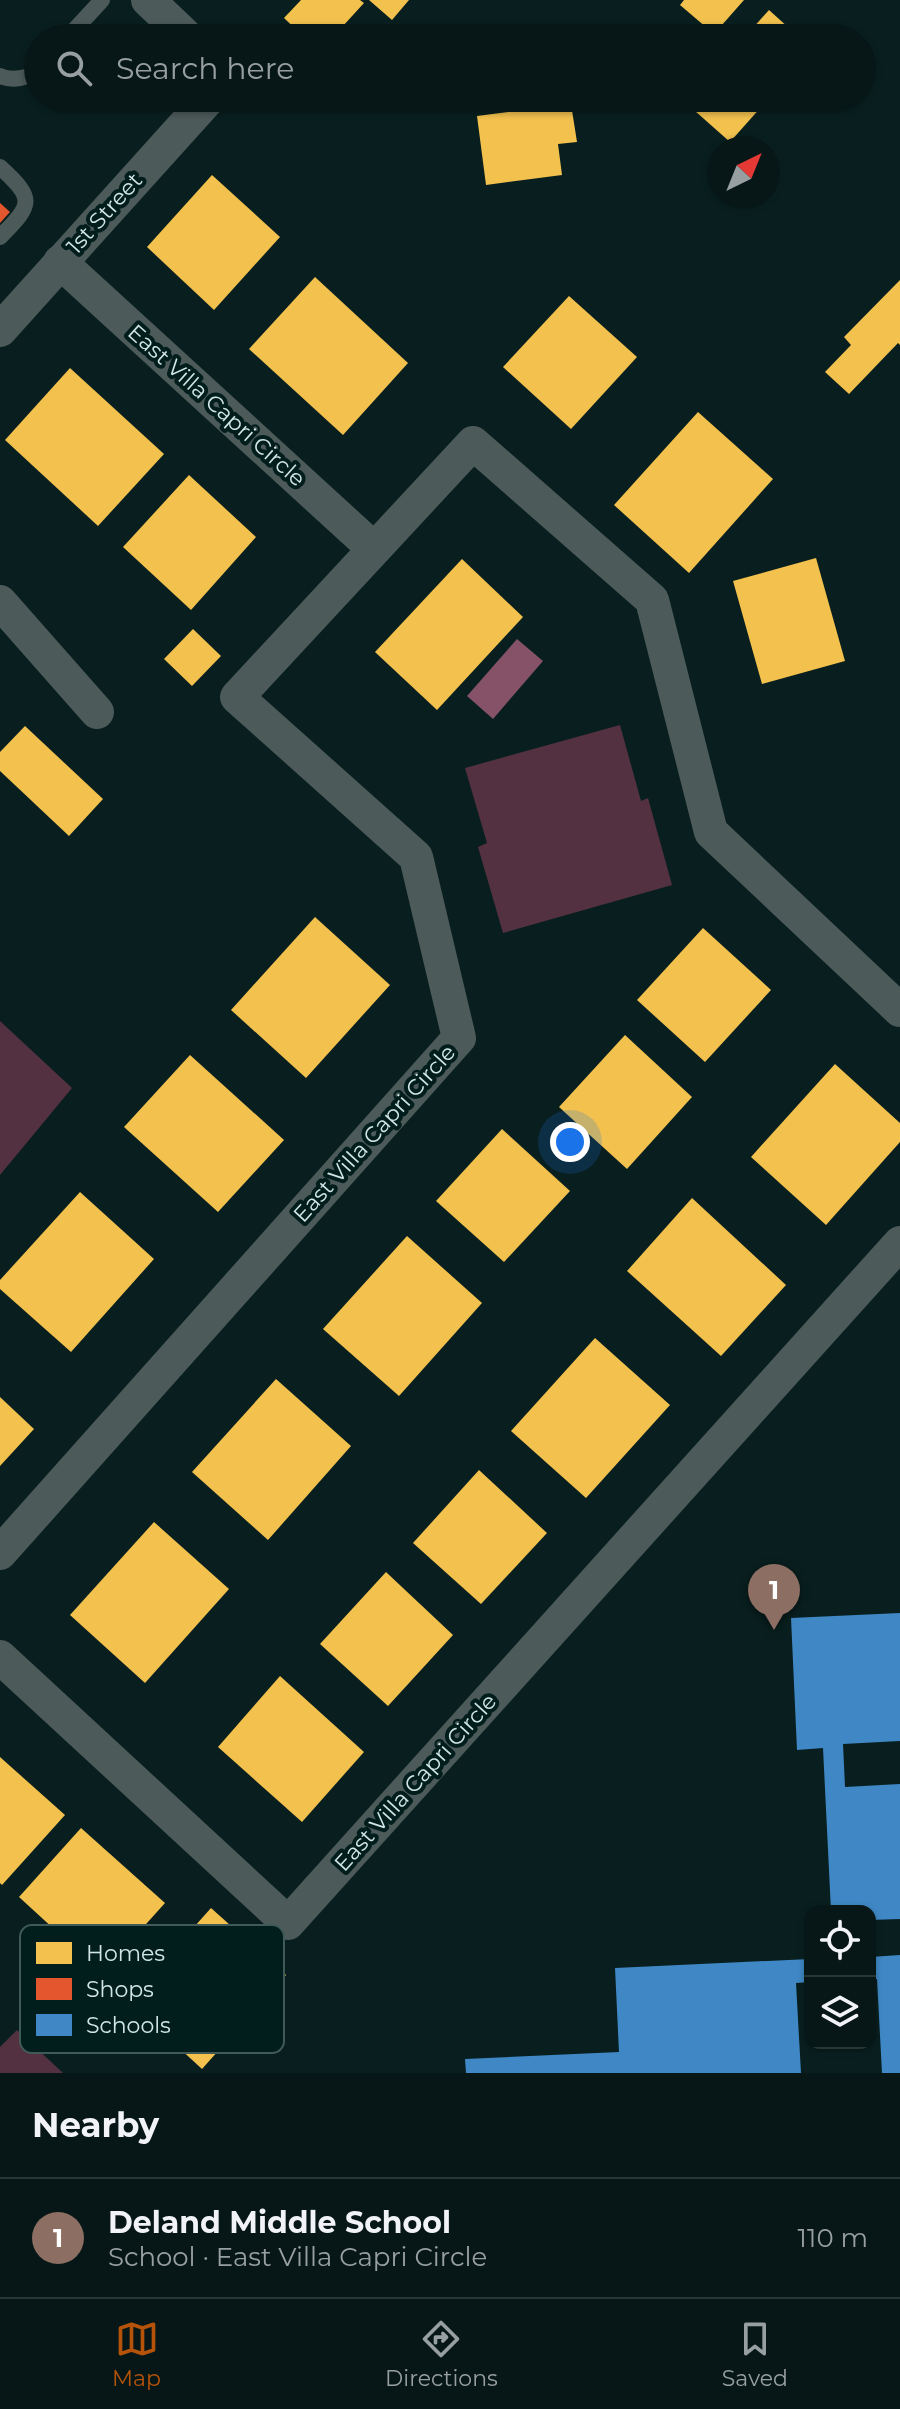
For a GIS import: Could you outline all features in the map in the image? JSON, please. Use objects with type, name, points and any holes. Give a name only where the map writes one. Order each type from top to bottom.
[{"type":"street","points":[[148,0],[173,24]]},
{"type":"street","name":"1st Street","points":[[0,330],[196,112]]},
{"type":"street","name":"East Villa Capri Circle","points":[[60,262],[374,549]]},
{"type":"street","name":"East Villa Capri Circle","points":[[0,1553],[459,1038],[416,857],[237,697],[473,443],[652,600],[711,832],[900,1010]]},
{"type":"street","points":[[0,602],[97,712]]},
{"type":"street","name":"East Villa Capri Circle","points":[[0,1657],[288,1923],[900,1243]]},
{"type":"lane","points":[[80,24],[102,0]]},
{"type":"lane","points":[[0,76],[9,80],[24,76]]},
{"type":"lane","points":[[0,167],[23,188],[26,200],[23,214],[0,237]]},
{"type":"shaded area","points":[[517,639],[543,661],[493,719],[467,696]]},
{"type":"shaded area","points":[[620,725],[641,801],[648,798],[672,885],[503,933],[478,847],[487,843],[465,768]]},
{"type":"shaded area","points":[[0,1021],[72,1088],[0,1175]]},
{"type":"shaded area","points":[[17,2030],[20,2033],[20,2053],[42,2053],[63,2073],[0,2073],[0,2047]]},
{"type":"building: Homes","points":[[301,0],[360,0],[364,3],[345,24],[290,24],[284,18]]},
{"type":"building: Homes","points":[[369,0],[409,0],[392,20]]},
{"type":"building: Homes","points":[[684,0],[744,0],[723,24],[702,24],[680,5]]},
{"type":"building: Homes","points":[[769,10],[784,24],[756,24]]},
{"type":"building: Homes","points":[[508,112],[572,112],[577,142],[558,144],[562,175],[486,185],[477,116]]},
{"type":"building: Homes","points":[[696,112],[757,112],[735,136],[723,136]]},
{"type":"building: Homes","points":[[212,175],[280,237],[214,310],[147,247]]},
{"type":"building: Homes","points":[[315,277],[408,363],[343,435],[249,349]]},
{"type":"building: Homes","points":[[900,280],[900,345],[898,343],[849,394],[825,372],[851,345],[844,337]]},
{"type":"building: Homes","points":[[569,296],[637,357],[571,429],[503,367]]},
{"type":"building: Homes","points":[[70,368],[164,454],[98,526],[5,440]]},
{"type":"building: Homes","points":[[698,412],[773,479],[689,573],[614,505]]},
{"type":"building: Homes","points":[[189,475],[256,537],[191,610],[123,547]]},
{"type":"building: Homes","points":[[816,558],[845,661],[762,684],[733,581]]},
{"type":"building: Homes","points":[[462,559],[523,617],[437,710],[375,652]]},
{"type":"building: Homes","points":[[193,629],[221,656],[192,686],[164,659]]},
{"type":"building: Homes","points":[[25,726],[103,799],[69,836],[0,771],[0,752]]},
{"type":"building: Homes","points":[[315,917],[390,985],[306,1078],[231,1010]]},
{"type":"building: Homes","points":[[703,928],[771,990],[705,1062],[637,1000]]},
{"type":"building: Homes","points":[[625,1035],[692,1097],[627,1169],[559,1107]]},
{"type":"building: Homes","points":[[190,1055],[284,1140],[218,1212],[124,1127]]},
{"type":"building: Homes","points":[[835,1064],[900,1123],[900,1142],[826,1225],[751,1157]]},
{"type":"building: Homes","points":[[502,1129],[570,1191],[504,1262],[436,1201]]},
{"type":"building: Homes","points":[[80,1192],[154,1259],[71,1352],[0,1289],[0,1280]]},
{"type":"building: Homes","points":[[692,1198],[786,1285],[721,1356],[627,1271]]},
{"type":"building: Homes","points":[[407,1236],[482,1303],[399,1396],[323,1329]]},
{"type":"building: Homes","points":[[595,1338],[670,1405],[586,1498],[511,1431]]},
{"type":"building: Homes","points":[[276,1379],[351,1446],[268,1540],[192,1472]]},
{"type":"building: Homes","points":[[0,1397],[34,1429],[0,1466]]},
{"type":"building: Homes","points":[[479,1470],[547,1533],[481,1604],[413,1543]]},
{"type":"building: Homes","points":[[154,1522],[229,1589],[145,1683],[70,1615]]},
{"type":"building: Homes","points":[[386,1572],[453,1635],[388,1706],[320,1644]]},
{"type":"building: Homes","points":[[280,1676],[364,1752],[302,1822],[218,1747]]},
{"type":"building: Homes","points":[[0,1757],[65,1815],[2,1885],[0,1883]]},
{"type":"building: Homes","points":[[81,1828],[165,1903],[145,1925],[50,1925],[19,1897]]},
{"type":"building: Homes","points":[[211,1908],[230,1925],[196,1925]]},
{"type":"building: Homes","points":[[185,2053],[216,2053],[202,2069]]},
{"type":"building: Shops","points":[[0,203],[10,212],[0,223]]},
{"type":"building: Schools","points":[[900,1613],[900,1741],[843,1744],[845,1787],[900,1784],[900,1919],[876,1920],[876,1905],[831,1905],[823,1748],[797,1750],[791,1618]]},
{"type":"building: Schools","points":[[900,1955],[900,2073],[882,2073],[876,1957]]},
{"type":"building: Schools","points":[[804,1959],[804,1982],[796,1983],[801,2073],[466,2073],[465,2059],[619,2052],[615,1968]]},
{"type":"place","name":"Deland Middle School","points":[[774,1630]]}]
